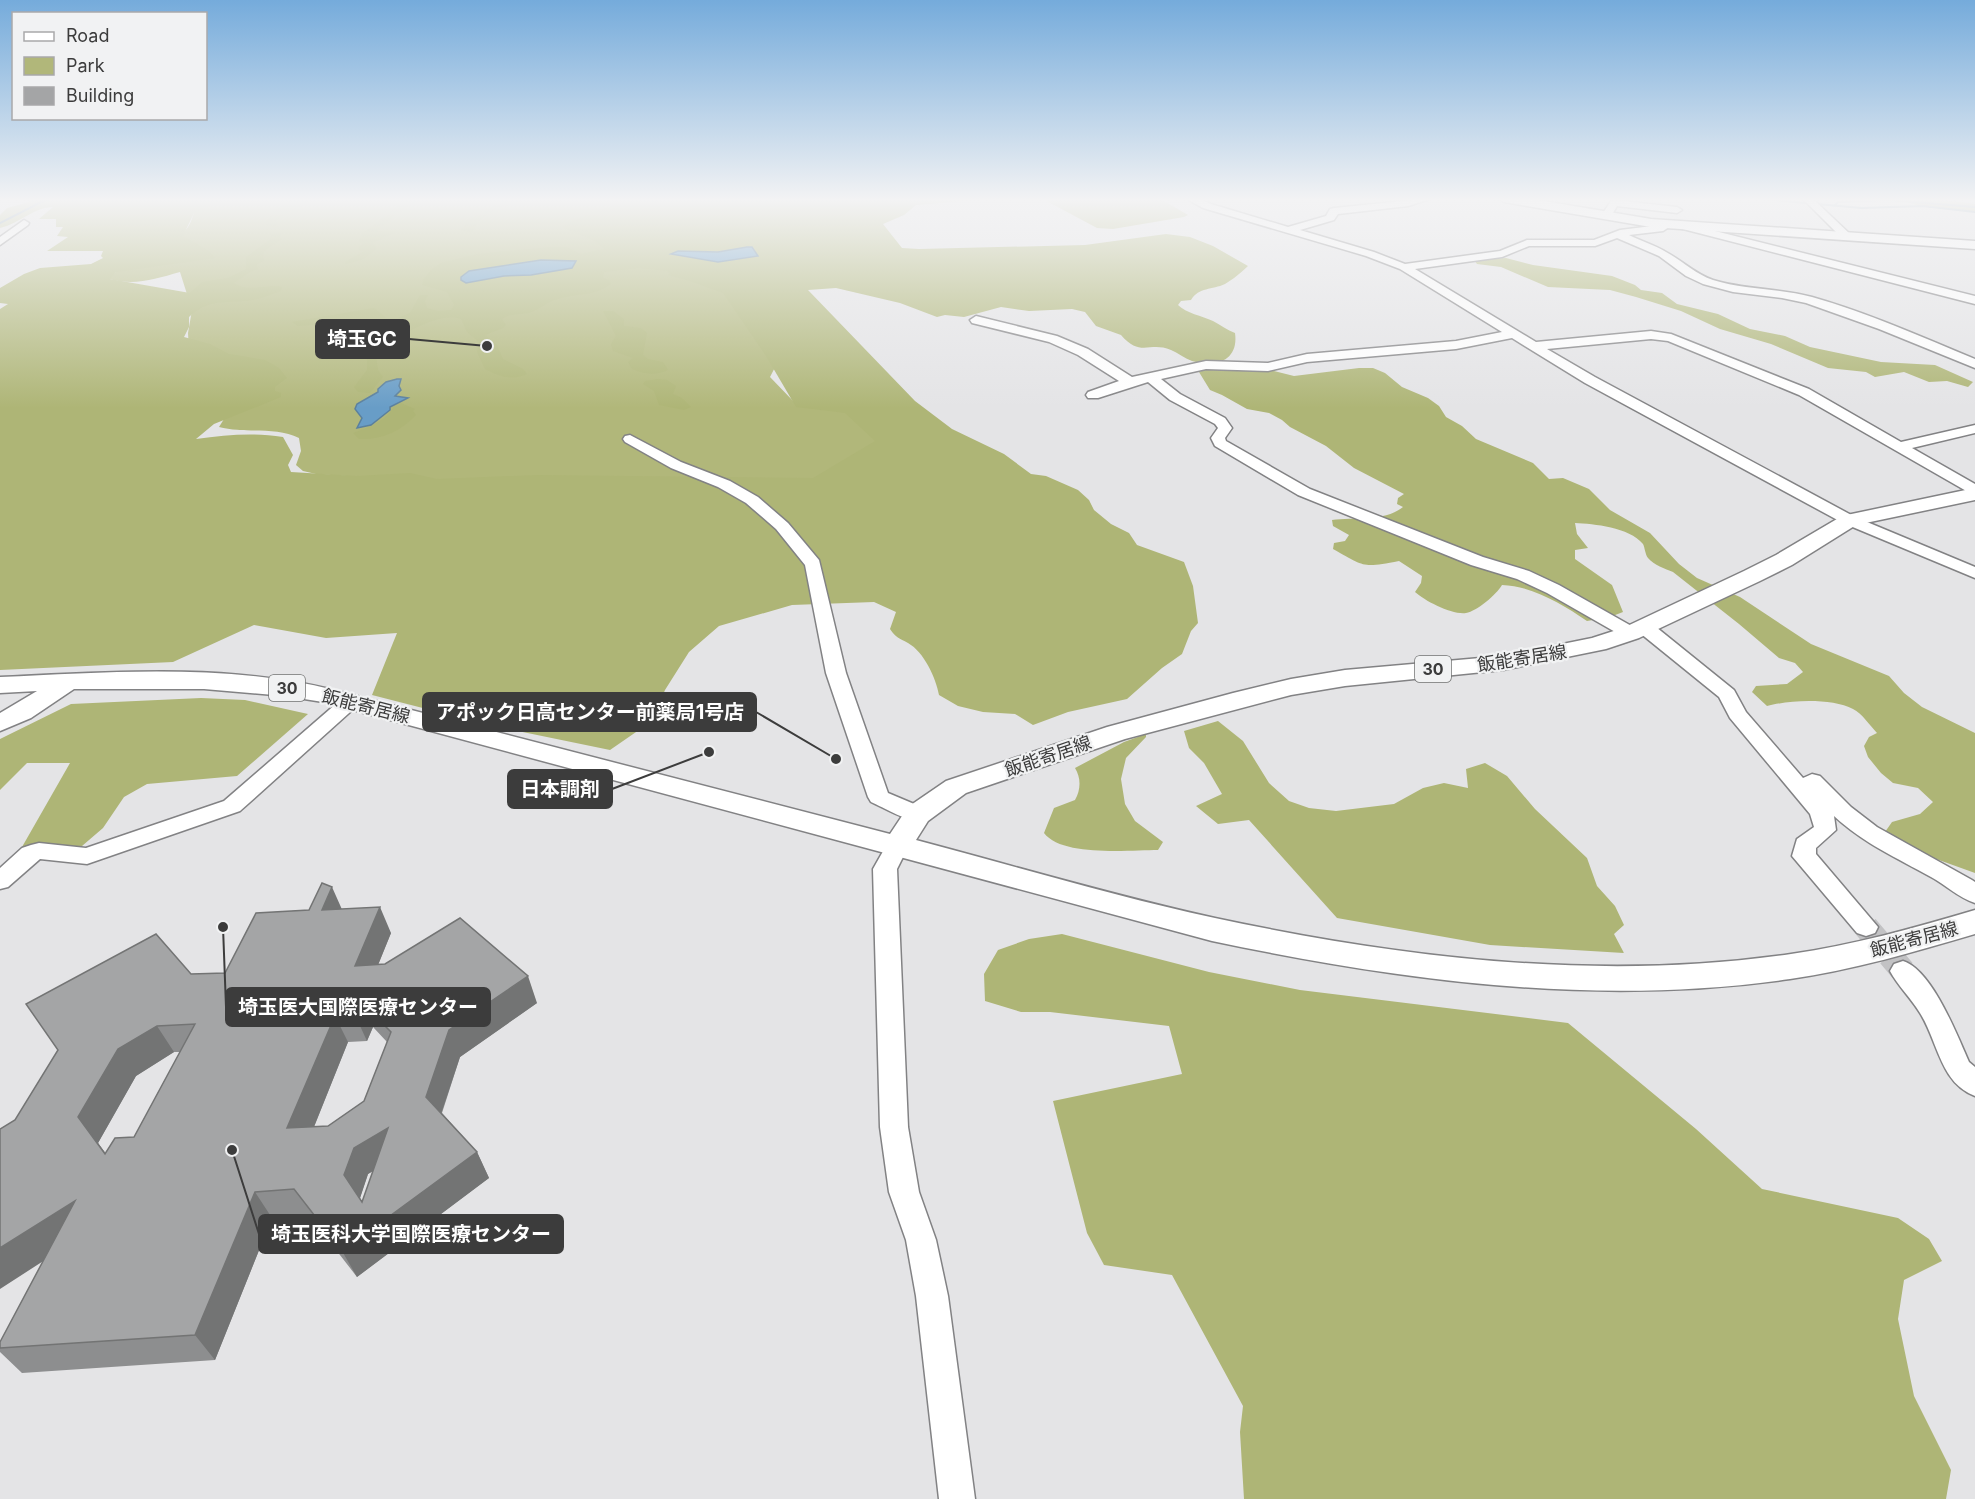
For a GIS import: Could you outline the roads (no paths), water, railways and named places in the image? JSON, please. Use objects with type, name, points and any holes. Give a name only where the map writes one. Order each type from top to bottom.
[{"type":"main road","name":"飯能寄居線","points":[[897,845],[918,814],[956,787],[1116,733],[1242,698],[1345,678],[1503,663],[1569,652],[1637,630],[1785,560],[1849,520],[1975,492]]},
{"type":"main road","name":"飯能寄居線","points":[[0,685],[143,678],[218,680],[300,690],[351,701],[1244,936],[1365,959],[1484,972],[1620,977],[1759,969],[1861,954],[1922,939],[1975,922]]},
{"type":"main road","points":[[0,723],[22,712],[68,681]]},
{"type":"street","points":[[1406,268],[1610,391],[1849,520],[1975,573]]},
{"type":"street","points":[[1682,268],[1707,282],[1733,289],[1782,294],[1809,300],[1883,326],[1975,364]]},
{"type":"street","points":[[1849,268],[1975,300]]},
{"type":"street","points":[[976,320],[1053,339],[1083,352],[1130,381]]},
{"type":"street","points":[[1093,395],[1130,381],[1206,365],[1268,366],[1316,357],[1456,345],[1512,334]]},
{"type":"street","points":[[1533,346],[1651,335],[1671,338],[1804,392],[1975,492]]},
{"type":"street","points":[[1150,377],[1175,397],[1220,421],[1225,428],[1218,438],[1220,442],[1304,492],[1477,561],[1523,576],[1637,630],[1727,694],[1851,820],[1877,838],[1944,872],[1975,894]]},
{"type":"street","points":[[1900,447],[1975,429]]},
{"type":"street","points":[[630,438],[676,465],[734,488],[770,514],[813,564],[836,673],[879,798],[918,814]]},
{"type":"street","points":[[1727,694],[1737,714],[1820,811],[1825,821],[1825,830],[1805,845],[1804,856],[1866,927]]},
{"type":"street","points":[[0,881],[30,854],[39,851],[87,855],[232,806],[351,701]]},
{"type":"street","points":[[897,845],[885,868],[894,1127],[904,1192],[921,1240],[932,1296],[957,1499]]},
{"type":"street","points":[[1903,971],[1932,1009],[1959,1069],[1975,1084]]},
{"type":"water","points":[[489,268],[572,268],[466,283],[461,280],[461,277],[469,271]]},
{"type":"water","points":[[401,379],[399,386],[401,390],[395,396],[408,398],[390,407],[390,410],[371,425],[357,428],[362,418],[355,409],[357,404],[378,392],[378,389],[386,382]]},
{"type":"tunnel","points":[[1866,927],[1903,971]]},
{"type":"place","name":"埼玉GC","points":[[487,346]]},
{"type":"place","name":"日本調剤","points":[[709,752]]},
{"type":"place","name":"アポック日高センター前薬局1号店","points":[[836,759]]},
{"type":"place","name":"埼玉医大国際医療センター","points":[[223,927]]},
{"type":"place","name":"埼玉医科大学国際医療センター","points":[[232,1150]]}]
